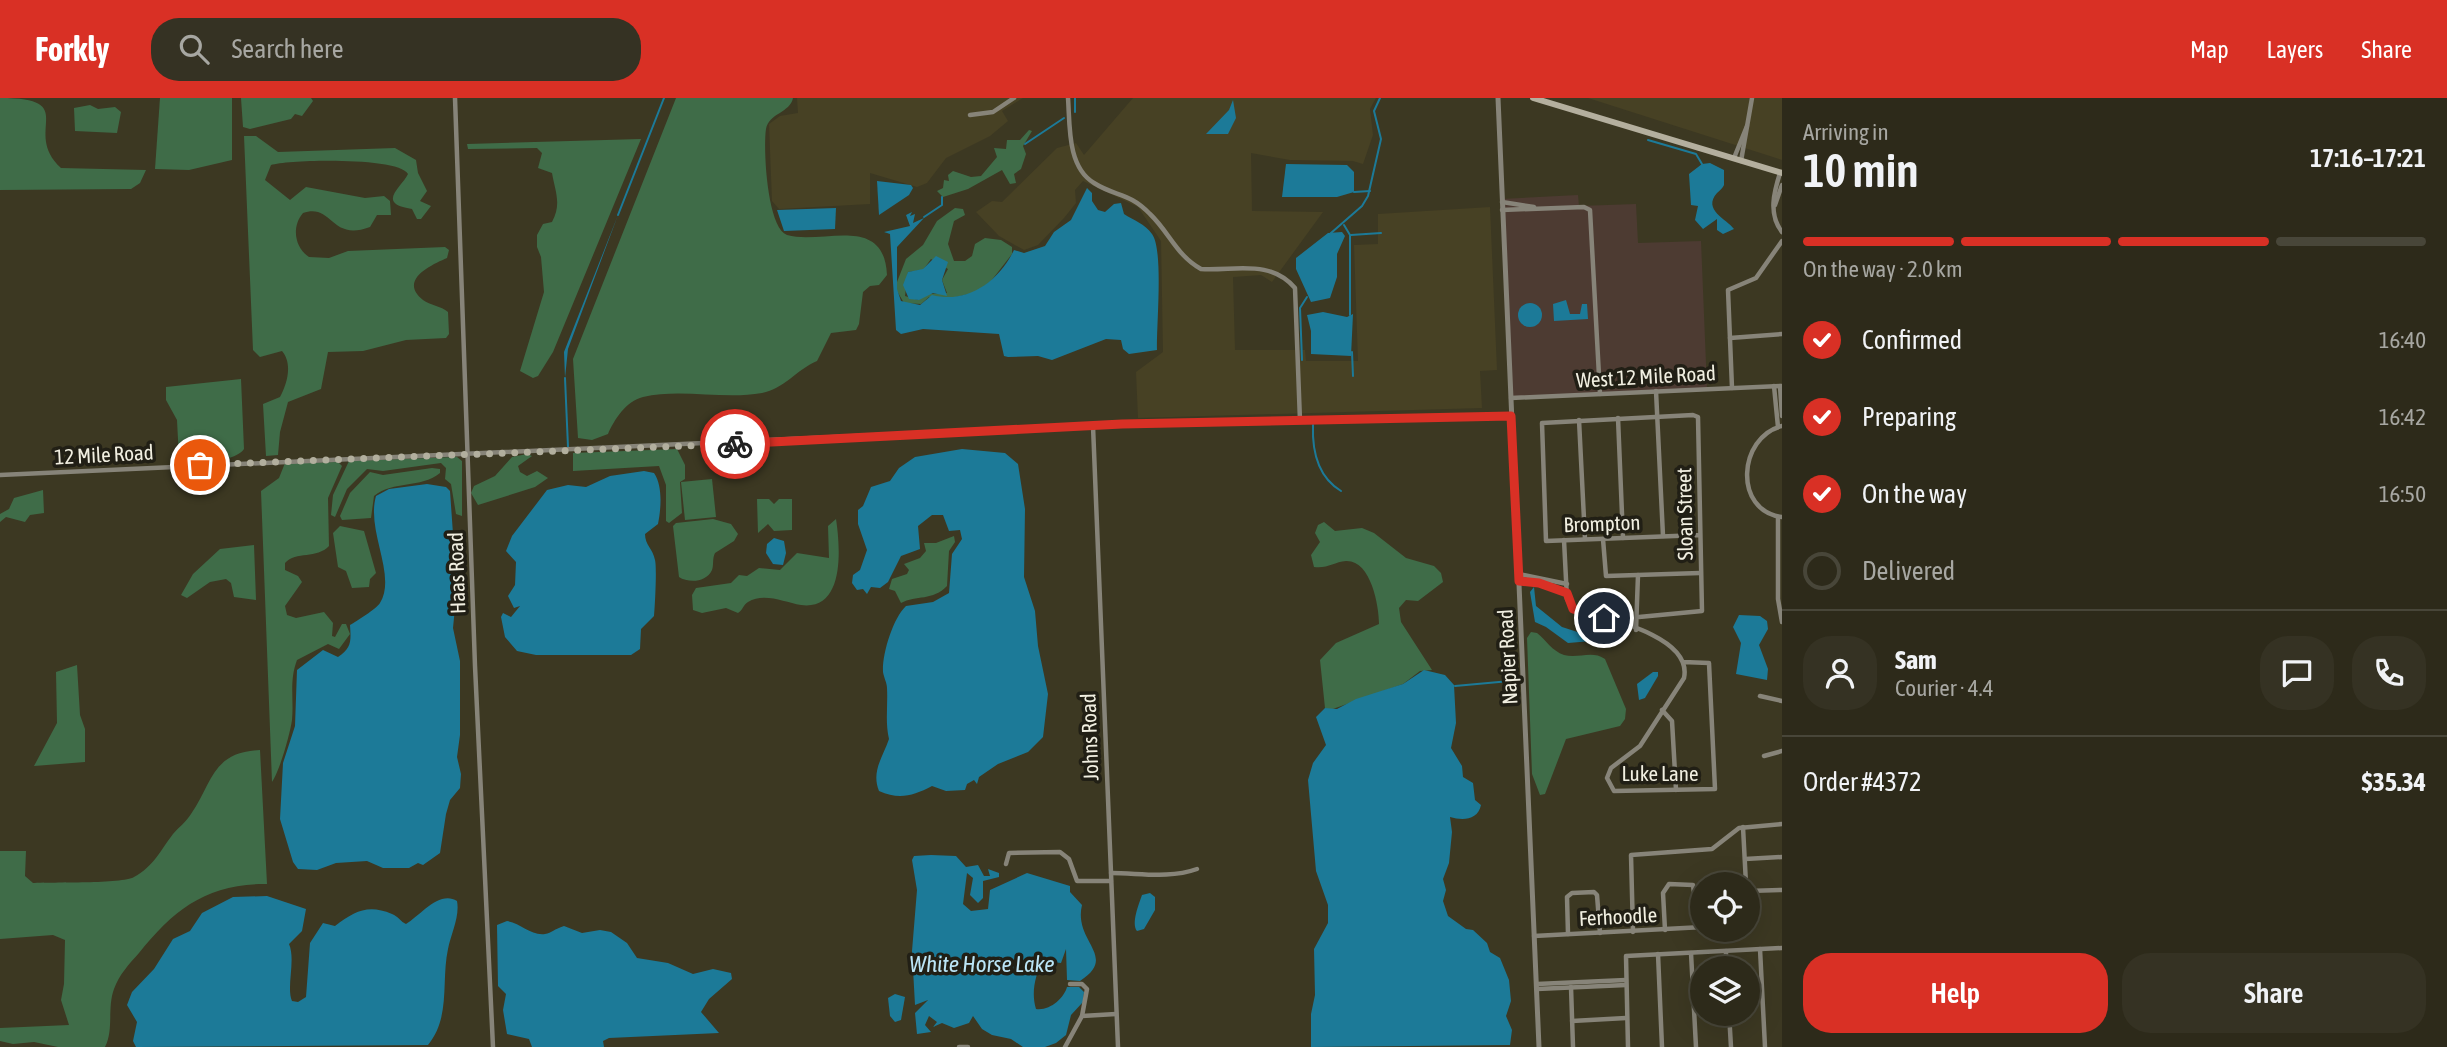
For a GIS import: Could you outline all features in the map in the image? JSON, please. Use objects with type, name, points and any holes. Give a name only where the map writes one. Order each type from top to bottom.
[{"type":"main road","points":[[1533,98],[1781,173]]},
{"type":"street","name":"Haas Road","points":[[455,98],[467,454],[493,1047]]},
{"type":"street","points":[[970,115],[993,112],[1014,98]]},
{"type":"street","points":[[1068,98],[1073,157],[1092,183],[1133,197],[1153,216],[1174,248],[1201,270],[1264,268],[1283,275],[1295,288],[1300,421]]},
{"type":"street","name":"Napier Road","points":[[1498,98],[1539,1047]]},
{"type":"street","points":[[1737,160],[1752,98]]},
{"type":"street","points":[[1781,173],[1774,209],[1775,221],[1782,232]]},
{"type":"street","points":[[1777,191],[1782,184]]},
{"type":"street","points":[[1502,202],[1539,208]]},
{"type":"street","points":[[1502,210],[1584,207],[1591,214],[1600,394]]},
{"type":"street","points":[[1732,388],[1728,290],[1756,278],[1782,241]]},
{"type":"street","points":[[1730,338],[1782,334]]},
{"type":"street","points":[[1779,386],[1780,427],[1756,441],[1747,463],[1750,490],[1756,503],[1764,511],[1780,517],[1778,599],[1782,622]]},
{"type":"street","name":"West 12 Mile Road","points":[[1511,398],[1779,386]]},
{"type":"street","points":[[1656,391],[1663,536]]},
{"type":"street","points":[[1778,405],[1782,416]]},
{"type":"street","name":"12 Mile Road","points":[[0,475],[749,444],[1093,426],[1511,416]]},
{"type":"street","points":[[1585,539],[1579,420],[1657,416]]},
{"type":"street","name":"Sloan Street","points":[[1639,617],[1702,611],[1698,417],[1657,416]]},
{"type":"street","points":[[1618,418],[1623,538]]},
{"type":"street","name":"Brompton","points":[[1579,420],[1542,423],[1546,541],[1700,535]]},
{"type":"street","name":"Johns Road","points":[[1093,426],[1118,1047]]},
{"type":"street","points":[[1603,538],[1606,576],[1700,573]]},
{"type":"street","points":[[1564,540],[1567,593],[1573,609],[1665,640],[1683,662],[1684,678],[1662,710],[1672,721],[1676,790]]},
{"type":"street","points":[[1636,630],[1639,617],[1638,575]]},
{"type":"street","points":[[1519,577],[1567,584]]},
{"type":"street","points":[[1519,577],[1567,593]]},
{"type":"street","name":"Luke Lane","points":[[1662,710],[1640,746],[1611,768],[1608,783],[1619,793],[1715,789],[1709,663],[1683,662]]},
{"type":"street","points":[[1760,696],[1782,701]]},
{"type":"street","points":[[1764,756],[1782,751]]},
{"type":"street","points":[[1633,932],[1631,855],[1712,849],[1734,830],[1782,824]]},
{"type":"street","points":[[1743,827],[1746,872]]},
{"type":"street","points":[[1006,864],[1006,856],[1009,853],[1055,850],[1069,859],[1077,881],[1111,881]]},
{"type":"street","points":[[1745,859],[1782,858]]},
{"type":"street","points":[[1111,873],[1143,876],[1186,873],[1197,869]]},
{"type":"street","points":[[1665,930],[1664,887],[1669,884],[1690,885]]},
{"type":"street","points":[[1760,891],[1782,890]]},
{"type":"street","points":[[1568,934],[1567,897],[1580,892],[1594,892],[1597,895],[1600,933]]},
{"type":"street","name":"Ferhoodle","points":[[1534,936],[1690,928]]},
{"type":"street","points":[[1628,1047],[1626,956],[1782,948]]},
{"type":"street","points":[[1760,949],[1765,1047]]},
{"type":"street","points":[[1726,951],[1726,956]]},
{"type":"street","points":[[1691,953],[1696,1047]]},
{"type":"street","points":[[1658,954],[1662,1047]]},
{"type":"street","points":[[1537,986],[1626,982]]},
{"type":"street","points":[[1065,1047],[1082,1016],[1087,989],[1082,984],[1070,984]]},
{"type":"street","points":[[1571,985],[1573,1047]]},
{"type":"street","points":[[1082,1016],[1116,1014]]},
{"type":"street","points":[[1572,1021],[1626,1018]]},
{"type":"street","points":[[1730,1026],[1731,1047]]},
{"type":"street","points":[[959,1047],[968,1047]]},
{"type":"shaded area","points":[[797,98],[1023,98],[1002,111],[1008,121],[990,136],[946,158],[927,183],[917,187],[870,173],[870,204],[779,209],[772,201],[769,124],[780,116],[798,113]]},
{"type":"shaded area","points":[[1133,98],[1376,98],[1370,109],[1373,135],[1363,164],[1353,161],[1290,160],[1251,153],[1252,211],[1323,212],[1272,282],[1261,275],[1233,277],[1235,350],[1305,350],[1306,361],[1358,361],[1354,245],[1378,244],[1378,214],[1490,207],[1497,370],[1480,371],[1482,408],[1138,418],[1136,372],[1163,352],[1161,241],[1138,207],[1083,181],[1075,190],[1076,203],[1064,218],[1038,245],[1024,250],[999,236],[976,212],[992,201],[1002,202],[1057,148],[1076,143],[1084,155]]},
{"type":"shaded area","points":[[1588,98],[1782,98],[1782,160]]},
{"type":"shaded area","points":[[1578,195],[1579,206],[1636,204],[1638,243],[1701,241],[1707,388],[1511,397],[1502,199]]},
{"type":"green space","points":[[0,98],[25,99],[45,110],[46,141],[50,154],[61,168],[146,170],[140,183],[131,189],[0,190]]},
{"type":"green space","points":[[160,98],[232,98],[232,160],[189,170],[155,169]]},
{"type":"green space","points":[[241,98],[311,98],[313,101],[302,116],[295,114],[291,119],[250,129],[243,127]]},
{"type":"green space","points":[[676,98],[793,98],[788,107],[771,120],[766,129],[768,187],[780,229],[787,235],[802,237],[849,235],[864,238],[875,244],[883,256],[887,275],[879,285],[870,286],[863,292],[856,330],[831,333],[817,361],[777,388],[748,395],[672,394],[643,397],[626,407],[608,434],[592,440],[578,438],[573,359]]},
{"type":"green space","points":[[90,105],[98,109],[115,107],[121,112],[117,133],[75,131],[74,108]]},
{"type":"green space","points":[[1029,130],[1032,131],[1023,146],[1026,154],[1021,169],[1014,174],[1016,183],[1010,184],[1002,170],[968,189],[943,197],[937,191],[943,188],[944,180],[949,181],[948,175],[953,171],[971,177],[981,176],[997,157],[994,148],[1006,149],[1007,140],[1020,140]]},
{"type":"green space","points":[[244,136],[256,136],[278,152],[395,148],[416,160],[418,173],[427,191],[420,201],[431,206],[421,219],[417,219],[412,209],[401,207],[393,199],[408,174],[401,168],[344,161],[299,161],[271,165],[265,180],[290,200],[306,187],[365,198],[384,196],[390,201],[391,215],[377,215],[370,227],[357,230],[339,227],[320,213],[303,213],[297,225],[296,237],[300,248],[309,257],[329,258],[348,251],[445,247],[449,250],[447,258],[420,274],[414,286],[416,293],[423,300],[448,312],[449,334],[446,338],[406,340],[363,351],[328,352],[321,389],[288,402],[280,432],[278,455],[266,456],[263,404],[280,397],[287,380],[288,368],[282,351],[260,357],[253,350]]},
{"type":"green space","points":[[641,139],[553,352],[538,376],[533,378],[520,371],[544,292],[537,235],[543,224],[552,222],[557,209],[552,173],[538,168],[542,153],[537,148],[468,149],[467,144]]},
{"type":"green space","points":[[955,208],[963,209],[965,215],[954,221],[948,244],[954,261],[965,261],[972,256],[975,244],[985,238],[1001,240],[1012,247],[1012,254],[991,281],[977,292],[948,299],[929,297],[921,304],[904,303],[897,291],[897,282],[906,259],[923,245],[937,221]],"holes":[[[931,259],[948,269],[942,280],[947,293],[927,294],[918,300],[905,296],[908,272],[923,270]]]},
{"type":"green space","points":[[241,379],[244,449],[239,454],[223,460],[194,462],[179,459],[177,420],[166,400],[166,387]]},
{"type":"green space","points":[[677,449],[685,465],[685,479],[680,482],[682,513],[669,523],[666,521],[666,485],[659,466],[573,471],[573,453]]},
{"type":"green space","points":[[527,454],[532,456],[518,466],[520,472],[527,476],[537,471],[548,478],[535,487],[478,505],[471,493],[474,486],[495,476],[512,457]]},
{"type":"green space","points":[[457,457],[462,461],[462,516],[456,514],[451,484],[445,479],[446,468],[441,463],[383,471],[367,469],[347,489],[335,517],[331,515],[333,495],[349,461]]},
{"type":"green space","points":[[338,462],[342,466],[328,498],[329,546],[285,563],[285,570],[298,576],[302,582],[285,606],[287,615],[296,618],[324,612],[333,623],[332,636],[335,637],[342,624],[346,624],[350,634],[339,649],[328,644],[297,660],[292,683],[291,726],[272,782],[261,491],[279,478],[285,463]]},
{"type":"green space","points":[[440,469],[440,473],[424,481],[390,488],[374,496],[371,518],[342,520],[340,516],[350,493],[370,472],[383,475]]},
{"type":"green space","points":[[712,479],[716,517],[685,520],[681,482]]},
{"type":"green space","points":[[43,490],[44,513],[30,515],[25,522],[6,517],[0,522],[0,514],[9,509],[14,498]]},
{"type":"green space","points":[[757,499],[769,499],[774,504],[779,499],[792,499],[792,530],[774,531],[768,524],[758,533]]},
{"type":"green space","points":[[713,519],[731,524],[738,534],[734,541],[715,553],[712,570],[706,577],[692,581],[679,577],[673,526],[676,523]]},
{"type":"green space","points":[[836,519],[839,559],[833,587],[826,598],[816,604],[801,605],[774,599],[754,599],[738,613],[726,608],[702,613],[693,610],[692,595],[696,588],[731,583],[739,575],[747,576],[759,568],[780,570],[797,553],[829,558],[828,526]]},
{"type":"green space","points":[[1324,522],[1335,531],[1362,528],[1374,533],[1406,558],[1434,566],[1441,573],[1443,582],[1418,601],[1406,600],[1399,608],[1401,622],[1432,670],[1420,671],[1403,684],[1330,710],[1325,708],[1320,660],[1336,643],[1379,624],[1372,585],[1362,568],[1346,561],[1314,567],[1311,555],[1320,542],[1315,533],[1318,525]]},
{"type":"green space","points":[[340,526],[364,531],[376,573],[370,579],[369,587],[352,588],[346,571],[338,567],[333,533]]},
{"type":"green space","points":[[954,536],[955,542],[949,551],[947,586],[936,594],[901,603],[895,591],[889,589],[892,579],[907,574],[909,570],[904,564],[920,558],[926,551],[924,543],[936,543]]},
{"type":"green space","points":[[254,545],[256,600],[234,597],[231,583],[226,579],[210,582],[187,598],[181,595],[193,574],[220,549]]},
{"type":"green space","points":[[1531,632],[1537,633],[1564,655],[1595,655],[1605,659],[1626,709],[1625,719],[1620,726],[1566,739],[1545,794],[1540,795],[1532,774],[1527,638]]},
{"type":"green space","points":[[77,665],[80,715],[85,729],[85,762],[34,766],[57,723],[56,672]]},
{"type":"green space","points":[[260,750],[267,884],[227,888],[210,894],[179,912],[152,937],[121,974],[116,984],[105,1047],[58,1047],[34,1042],[13,1044],[0,1041],[0,1028],[69,1025],[61,1000],[65,940],[53,935],[0,939],[0,851],[26,851],[25,876],[33,883],[102,882],[134,877],[152,863],[189,817],[223,763],[232,756]]},
{"type":"water","points":[[1233,100],[1236,118],[1228,134],[1206,134],[1229,110]]},
{"type":"water","points":[[1710,163],[1724,170],[1724,185],[1712,204],[1717,214],[1734,229],[1723,234],[1717,230],[1717,219],[1703,229],[1695,220],[1698,206],[1691,205],[1689,174],[1702,164]]},
{"type":"water","points":[[1286,164],[1347,165],[1354,172],[1354,192],[1337,197],[1282,197]]},
{"type":"water","points":[[877,181],[911,185],[913,188],[909,195],[879,215]]},
{"type":"water","points":[[1087,188],[1092,193],[1092,201],[1098,210],[1105,212],[1114,204],[1121,203],[1124,214],[1149,231],[1156,243],[1159,272],[1157,350],[1129,354],[1123,349],[1121,340],[1106,339],[1052,360],[1038,356],[1008,357],[1004,356],[999,334],[923,329],[901,334],[896,330],[890,234],[884,232],[910,226],[906,215],[912,212],[910,216],[915,214],[913,223],[924,218],[897,247],[897,289],[901,301],[920,305],[932,295],[957,296],[980,288],[999,272],[1014,250],[1024,253],[1045,246],[1054,232],[1071,220]]},
{"type":"water","points":[[836,208],[835,229],[784,231],[777,210]]},
{"type":"water","points":[[618,215],[568,349],[565,378],[564,352]]},
{"type":"water","points":[[1342,232],[1345,236],[1337,254],[1337,277],[1330,298],[1311,302],[1296,269],[1296,258],[1328,233]]},
{"type":"water","points":[[936,256],[948,262],[942,280],[947,296],[933,293],[919,300],[909,299],[903,285],[908,272],[923,269]]},
{"type":"water","points":[[1566,300],[1570,314],[1580,314],[1582,304],[1587,304],[1588,319],[1554,321],[1553,304]]},
{"type":"water","points":[[1530,303],[1538,307],[1542,315],[1538,323],[1530,327],[1522,323],[1518,315],[1522,307]]},
{"type":"water","points":[[1323,312],[1347,317],[1353,314],[1351,356],[1311,354],[1311,331],[1307,315]]},
{"type":"water","points":[[962,449],[1005,453],[1018,464],[1025,509],[1024,577],[1035,611],[1038,646],[1048,694],[1043,737],[1028,752],[998,764],[979,777],[977,784],[974,780],[967,784],[965,790],[946,791],[932,786],[912,794],[893,795],[879,791],[876,777],[889,739],[887,686],[883,672],[886,646],[897,619],[906,606],[933,602],[949,593],[952,554],[962,539],[960,530],[949,531],[943,515],[932,515],[918,526],[920,549],[901,556],[888,582],[880,588],[871,587],[867,594],[863,589],[857,590],[852,583],[853,575],[860,570],[867,550],[858,524],[858,510],[863,506],[871,487],[890,481],[899,468],[915,457]]},
{"type":"water","points":[[644,471],[654,473],[657,478],[660,505],[658,524],[645,534],[655,560],[655,595],[654,616],[641,629],[640,649],[631,655],[536,655],[517,651],[505,637],[501,617],[503,613],[511,617],[520,606],[514,608],[508,596],[515,585],[516,562],[506,551],[512,536],[547,490],[568,485],[586,487],[610,476]]},
{"type":"water","points":[[427,484],[446,487],[450,491],[454,548],[459,567],[453,628],[460,661],[460,735],[457,757],[461,774],[460,788],[450,800],[446,814],[440,853],[423,865],[418,863],[409,868],[383,868],[367,861],[336,863],[317,870],[298,869],[293,862],[280,819],[283,763],[295,726],[297,670],[323,650],[338,657],[343,653],[350,643],[350,625],[380,603],[385,579],[375,524],[376,496],[389,489]]},
{"type":"water","points":[[774,538],[784,541],[786,553],[783,565],[773,564],[766,553],[767,544]]},
{"type":"water","points":[[1534,587],[1536,606],[1562,627],[1590,636],[1592,641],[1568,643],[1535,622],[1530,592]]},
{"type":"water","points":[[1739,615],[1760,616],[1767,621],[1768,629],[1759,645],[1768,669],[1767,680],[1736,674],[1741,643],[1733,627]]},
{"type":"water","points":[[1424,670],[1445,675],[1454,685],[1456,723],[1451,748],[1462,766],[1463,777],[1473,783],[1475,800],[1481,805],[1477,814],[1469,818],[1450,817],[1452,832],[1449,863],[1443,879],[1446,890],[1443,901],[1448,916],[1466,929],[1473,930],[1487,943],[1490,952],[1500,958],[1509,980],[1511,1001],[1506,1016],[1512,1030],[1510,1045],[1311,1047],[1311,1014],[1315,995],[1314,949],[1328,923],[1328,905],[1316,871],[1308,780],[1313,763],[1326,745],[1316,717],[1325,708],[1337,709],[1356,699],[1403,684]]},
{"type":"water","points":[[1653,672],[1658,672],[1658,676],[1645,698],[1639,700],[1637,684]]},
{"type":"water","name":"White Horse Lake","points":[[914,856],[956,856],[966,867],[978,865],[984,876],[990,876],[988,869],[999,873],[999,877],[983,881],[983,898],[978,903],[970,895],[973,878],[967,873],[963,904],[971,911],[988,909],[990,890],[1027,873],[1070,886],[1070,892],[1082,905],[1083,929],[1096,964],[1080,981],[1067,980],[1066,949],[1061,963],[1043,961],[1040,966],[1034,990],[1036,1009],[1056,1003],[1067,987],[1079,987],[1084,992],[1083,1002],[1071,1015],[1066,1035],[1056,1043],[1045,1047],[1023,1047],[1011,1039],[992,1035],[982,1029],[973,1016],[969,1023],[954,1028],[942,1023],[933,1027],[937,1022],[929,1016],[925,1025],[931,1032],[917,1034],[915,1013],[928,1000],[915,1005],[912,951],[917,890],[912,860]]},
{"type":"water","points":[[1150,893],[1155,897],[1155,910],[1144,929],[1137,931],[1135,918],[1139,903],[1142,895]]},
{"type":"water","points":[[267,896],[306,909],[302,931],[289,944],[292,958],[290,995],[292,1001],[298,1002],[306,997],[310,943],[323,923],[335,926],[355,913],[369,909],[392,914],[406,924],[437,901],[457,901],[456,919],[446,961],[443,1011],[428,1045],[136,1047],[133,1041],[137,1022],[127,1005],[132,992],[154,969],[173,939],[190,931],[202,913],[233,897]]},
{"type":"water","points":[[507,921],[540,934],[564,926],[582,933],[600,930],[611,932],[627,943],[637,958],[668,963],[693,974],[713,969],[731,973],[732,979],[709,999],[701,1012],[719,1033],[609,1038],[603,1041],[604,1047],[532,1047],[529,1039],[507,1034],[503,1010],[506,994],[498,986],[497,925]]},
{"type":"water","points":[[895,994],[905,997],[901,1020],[895,1022],[890,1016],[888,998]]},
{"type":"waterway","points":[[618,215],[664,98]]},
{"type":"waterway","points":[[1075,98],[1075,112]]},
{"type":"waterway","points":[[1331,233],[1362,206],[1368,196],[1381,139],[1374,111],[1380,98]]},
{"type":"waterway","points":[[1025,144],[1064,118]]},
{"type":"waterway","points":[[1648,140],[1696,154],[1702,164]]},
{"type":"waterway","points":[[1354,192],[1370,191]]},
{"type":"waterway","points":[[924,217],[942,205],[942,197]]},
{"type":"waterway","points":[[1344,225],[1350,235],[1350,315]]},
{"type":"waterway","points":[[1351,235],[1381,233]]},
{"type":"waterway","points":[[1302,360],[1300,308],[1307,297]]},
{"type":"waterway","points":[[1352,352],[1353,376]]},
{"type":"waterway","points":[[565,378],[568,447]]},
{"type":"waterway","points":[[1313,425],[1318,463],[1327,478],[1341,491]]},
{"type":"waterway","points":[[1455,686],[1510,681]]},
{"type":"way so far","points":[[200,465],[735,444]]},
{"type":"route","points":[[735,444],[1122,424],[1511,416],[1519,581],[1529,580],[1567,593],[1569,605],[1573,609],[1604,618]]}]
